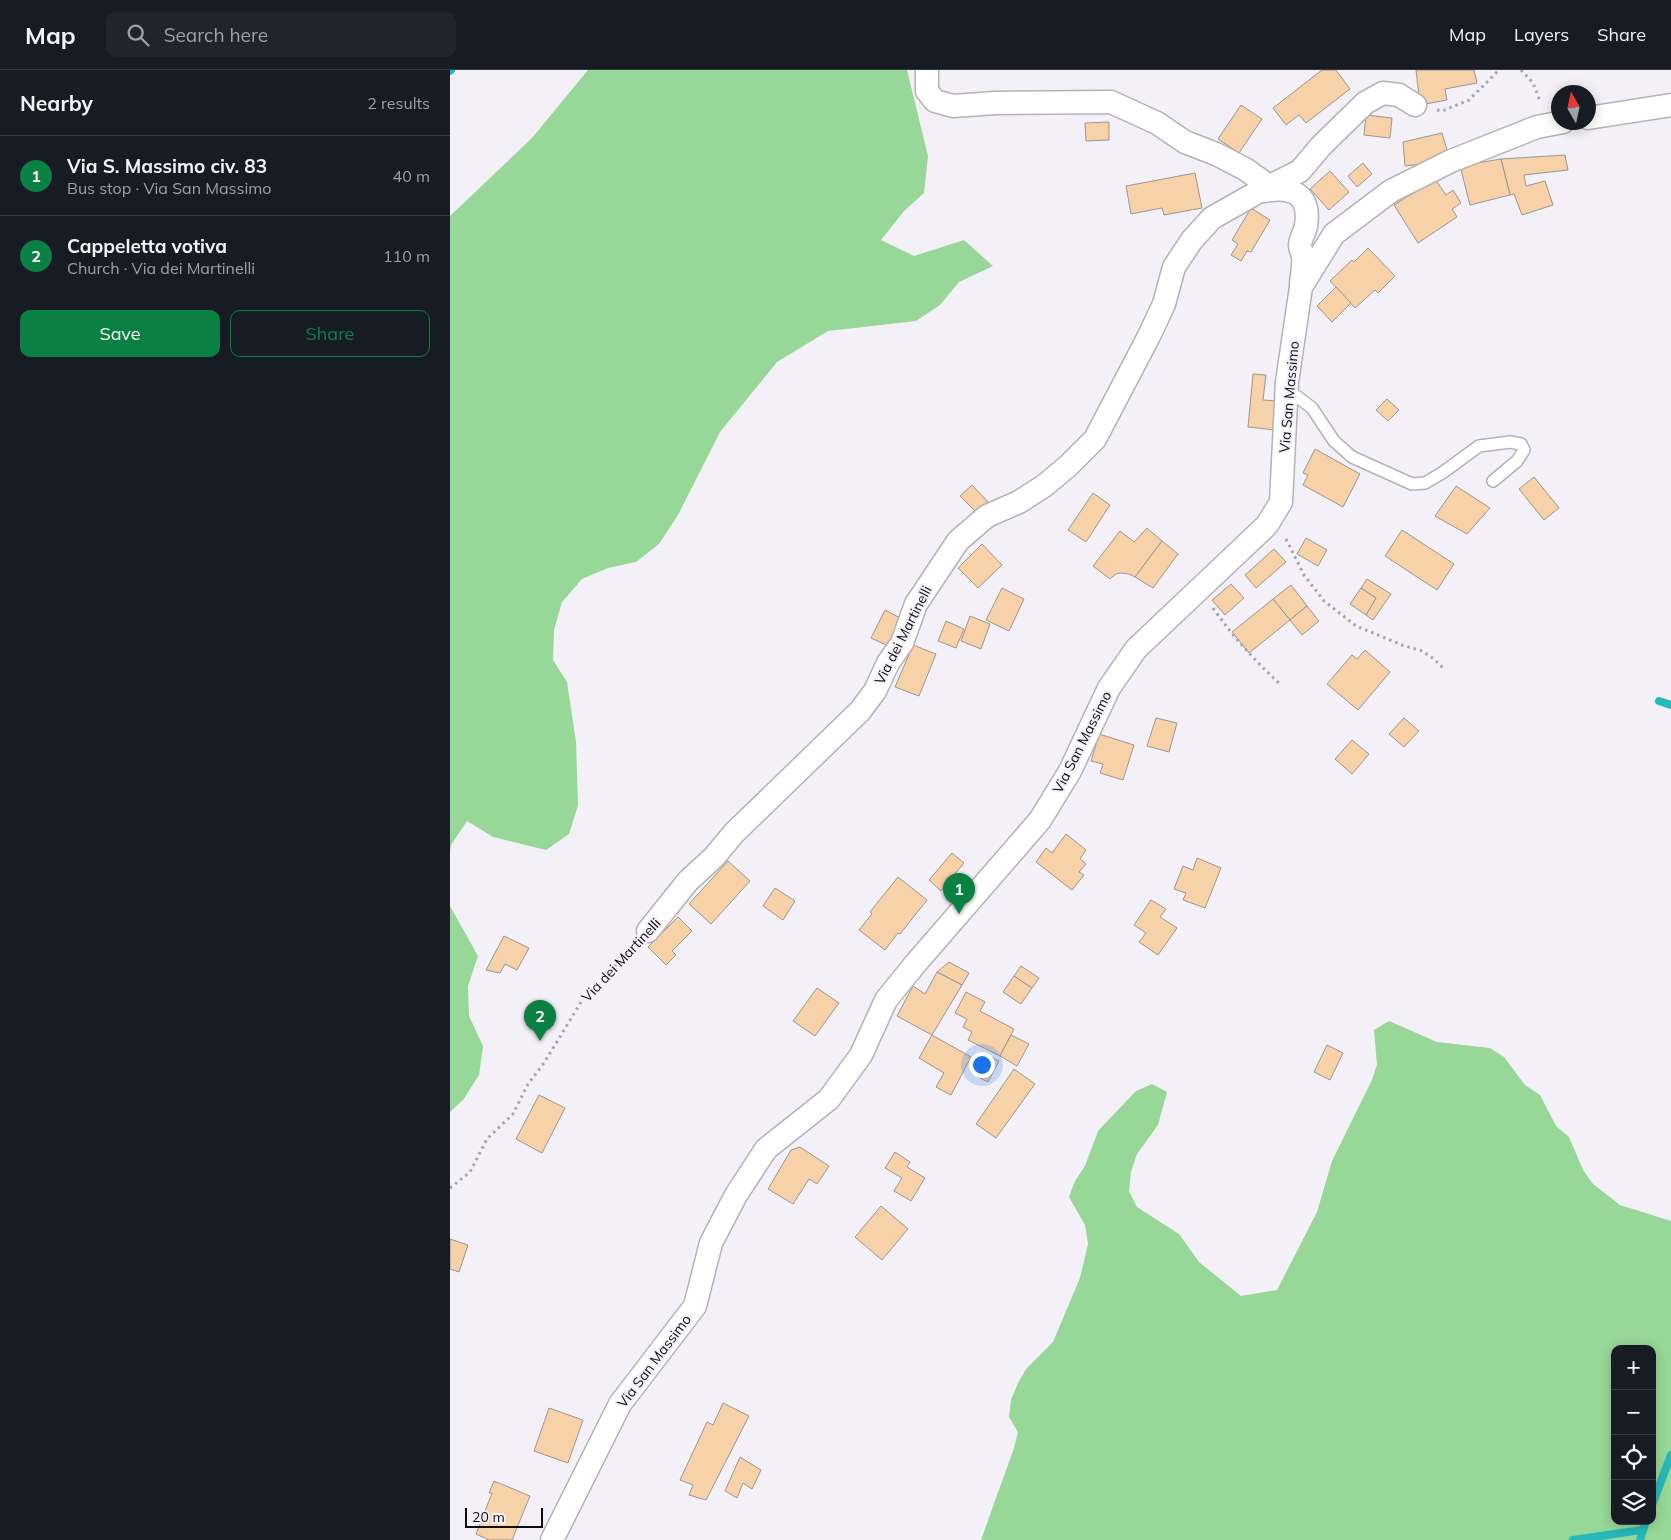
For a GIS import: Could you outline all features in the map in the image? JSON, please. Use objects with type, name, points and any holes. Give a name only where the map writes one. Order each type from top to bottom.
[{"type":"street","points":[[927,70],[927,91],[934,101],[953,106],[995,103],[1111,102],[1157,123],[1185,142],[1216,154],[1245,169],[1264,189],[1279,188],[1292,191],[1301,198],[1307,212],[1300,245],[1304,258],[1300,286]]},
{"type":"street","name":"Via dei Martinelli","points":[[648,931],[688,881],[714,857],[734,833],[772,794],[794,776],[815,753],[835,737],[860,711],[875,691],[888,663],[902,643],[916,604],[958,541],[988,516],[1019,502],[1044,486],[1068,466],[1095,439],[1164,304],[1174,267],[1192,240],[1212,218],[1300,171],[1346,120],[1376,96],[1382,93],[1399,95],[1415,105]]},
{"type":"street","points":[[1596,117],[1671,105]]},
{"type":"street","name":"Via San Massimo","points":[[552,1540],[620,1404],[695,1306],[710,1243],[736,1195],[766,1149],[829,1099],[861,1055],[886,1000],[1040,820],[1070,771],[1109,688],[1136,649],[1266,525],[1281,502],[1286,389],[1300,286],[1334,234],[1391,190],[1451,161],[1537,127],[1551,124]]},
{"type":"lane","points":[[1286,389],[1312,408],[1334,441],[1352,457],[1412,484],[1425,483],[1479,446],[1510,442],[1521,444],[1524,450],[1521,456],[1492,481]]},
{"type":"path","points":[[1415,105],[1442,112],[1469,100],[1499,70]]},
{"type":"path","points":[[1521,70],[1533,82],[1542,106],[1537,127]]},
{"type":"path","points":[[1271,518],[1289,544],[1304,576],[1324,601],[1356,626],[1422,651],[1445,670]]},
{"type":"path","points":[[1200,589],[1229,631],[1252,658],[1281,685]]},
{"type":"path","name":"Via dei Martinelli","points":[[450,1188],[470,1172],[487,1139],[513,1114],[528,1084],[544,1063],[581,1002],[600,980],[631,953],[648,931]]},
{"type":"green space","points":[[588,70],[907,70],[928,156],[924,193],[904,211],[881,240],[914,256],[964,240],[993,266],[959,282],[940,305],[916,321],[828,331],[777,362],[720,432],[678,515],[659,544],[636,562],[608,568],[582,579],[562,602],[554,630],[553,660],[567,682],[576,742],[578,805],[569,834],[546,850],[493,837],[467,821],[451,845],[450,851],[450,216],[532,138]]},
{"type":"green space","points":[[450,906],[478,956],[468,986],[469,1016],[483,1046],[479,1075],[463,1100],[450,1112]]},
{"type":"green space","points":[[1389,1021],[1437,1042],[1490,1048],[1504,1057],[1525,1085],[1540,1095],[1556,1126],[1569,1137],[1583,1170],[1593,1184],[1620,1205],[1671,1221],[1671,1540],[981,1540],[1018,1432],[1009,1417],[1011,1400],[1026,1369],[1053,1342],[1080,1278],[1088,1244],[1085,1225],[1069,1197],[1075,1181],[1085,1166],[1098,1131],[1136,1091],[1152,1084],[1167,1092],[1158,1125],[1137,1154],[1131,1172],[1129,1191],[1137,1207],[1179,1234],[1199,1262],[1241,1296],[1277,1290],[1317,1212],[1332,1161],[1372,1080],[1377,1064],[1374,1030]]},
{"type":"building","points":[[1322,70],[1336,70],[1350,89],[1306,123],[1299,115],[1286,125],[1273,108]]},
{"type":"building","points":[[1416,70],[1474,70],[1477,83],[1445,89],[1447,100],[1420,105]]},
{"type":"building","points":[[1241,105],[1262,119],[1239,153],[1218,139]]},
{"type":"building","points":[[1366,115],[1392,118],[1390,138],[1364,135]]},
{"type":"building","points":[[1109,122],[1109,140],[1086,141],[1085,123]]},
{"type":"building","points":[[1442,133],[1448,153],[1431,163],[1405,166],[1403,142]]},
{"type":"building","points":[[1565,155],[1568,170],[1524,175],[1526,186],[1545,181],[1553,205],[1522,215],[1514,194],[1510,195],[1501,159]]},
{"type":"building","points":[[1501,159],[1510,195],[1470,205],[1460,166]]},
{"type":"building","points":[[1363,163],[1372,174],[1357,187],[1348,176]]},
{"type":"building","points":[[1330,171],[1349,192],[1329,210],[1310,189]]},
{"type":"building","points":[[1195,173],[1202,208],[1164,215],[1162,208],[1131,214],[1126,186]]},
{"type":"building","points":[[1435,179],[1446,195],[1453,190],[1461,203],[1452,209],[1457,217],[1418,243],[1394,205]]},
{"type":"building","points":[[1251,208],[1270,220],[1251,252],[1247,251],[1241,261],[1231,255],[1238,244],[1232,240]]},
{"type":"building","points":[[1368,248],[1395,276],[1378,293],[1375,290],[1355,308],[1330,281]]},
{"type":"building","points":[[1336,287],[1351,303],[1332,322],[1317,306]]},
{"type":"building","points":[[1253,374],[1266,375],[1263,400],[1278,401],[1275,430],[1248,427]]},
{"type":"building","points":[[1387,399],[1399,410],[1388,421],[1376,410]]},
{"type":"building","points":[[1315,449],[1360,474],[1343,507],[1303,485],[1308,475],[1303,473]]},
{"type":"building","points":[[1534,477],[1559,508],[1544,520],[1519,489]]},
{"type":"building","points":[[972,485],[989,503],[978,514],[960,496]]},
{"type":"building","points":[[1456,486],[1490,508],[1467,534],[1435,516]]},
{"type":"building","points":[[1093,493],[1110,505],[1086,542],[1068,530]]},
{"type":"building","points":[[1147,528],[1162,541],[1135,577],[1120,573],[1110,579],[1093,566],[1120,531],[1134,542]]},
{"type":"building","points":[[1402,530],[1454,564],[1437,590],[1385,556]]},
{"type":"building","points":[[1306,538],[1327,550],[1318,566],[1297,554]]},
{"type":"building","points":[[1162,541],[1178,554],[1153,588],[1135,577]]},
{"type":"building","points":[[982,544],[1002,565],[978,588],[958,568]]},
{"type":"building","points":[[1274,549],[1286,562],[1256,588],[1245,575]]},
{"type":"building","points":[[1367,579],[1391,594],[1373,620],[1366,615],[1376,598],[1361,588]]},
{"type":"building","points":[[1231,584],[1244,598],[1225,615],[1212,600]]},
{"type":"building","points":[[1291,585],[1307,606],[1290,620],[1273,599]]},
{"type":"building","points":[[1002,588],[1024,599],[1009,631],[986,620]]},
{"type":"building","points":[[1361,588],[1376,598],[1366,615],[1350,604]]},
{"type":"building","points":[[1273,599],[1290,620],[1249,653],[1232,632]]},
{"type":"building","points":[[1307,606],[1319,621],[1302,635],[1290,620]]},
{"type":"building","points":[[885,610],[908,622],[895,649],[871,638]]},
{"type":"building","points":[[970,616],[990,624],[981,649],[961,641]]},
{"type":"building","points":[[946,621],[964,629],[956,648],[938,641]]},
{"type":"building","points":[[913,645],[936,654],[919,696],[895,687]]},
{"type":"building","points":[[1365,650],[1390,672],[1358,710],[1327,684],[1352,655],[1357,659]]},
{"type":"building","points":[[1156,718],[1177,723],[1169,752],[1147,746]]},
{"type":"building","points":[[1404,718],[1419,731],[1404,747],[1389,734]]},
{"type":"building","points":[[1099,734],[1134,745],[1123,780],[1100,773],[1103,764],[1091,761]]},
{"type":"building","points":[[1352,740],[1369,754],[1352,774],[1335,759]]},
{"type":"building","points":[[1066,834],[1086,850],[1080,859],[1086,864],[1079,872],[1084,875],[1072,890],[1036,862],[1046,848],[1052,853]]},
{"type":"building","points":[[952,853],[964,863],[941,891],[929,880]]},
{"type":"building","points":[[1197,858],[1221,868],[1205,908],[1183,900],[1186,893],[1174,889],[1183,866],[1193,870]]},
{"type":"building","points":[[728,861],[750,881],[711,924],[689,904]]},
{"type":"building","points":[[898,877],[927,900],[885,950],[859,930],[872,914],[870,912]]},
{"type":"building","points":[[775,888],[795,901],[783,920],[763,906]]},
{"type":"building","points":[[1151,900],[1166,909],[1160,917],[1177,928],[1158,955],[1139,942],[1146,933],[1134,925]]},
{"type":"building","points":[[678,917],[692,931],[672,951],[676,955],[666,965],[648,947]]},
{"type":"building","points":[[504,936],[529,948],[517,970],[505,964],[500,973],[486,970]]},
{"type":"building","points":[[949,962],[969,973],[962,985],[937,972]]},
{"type":"building","points":[[1021,966],[1039,978],[1032,988],[1014,976]]},
{"type":"building","points":[[937,972],[962,985],[932,1035],[897,1016],[913,986],[925,994]]},
{"type":"building","points":[[1014,976],[1032,988],[1021,1004],[1003,992]]},
{"type":"building","points":[[817,988],[839,1003],[815,1036],[793,1021]]},
{"type":"building","points":[[966,992],[985,1002],[980,1011],[1014,1029],[1000,1056],[968,1040],[972,1032],[963,1027],[967,1019],[955,1013]]},
{"type":"building","points":[[932,1035],[971,1057],[951,1095],[936,1087],[944,1073],[919,1058]]},
{"type":"building","points":[[1011,1035],[1029,1044],[1017,1066],[1000,1056]]},
{"type":"building","points":[[1327,1045],[1343,1053],[1330,1080],[1314,1072]]},
{"type":"building","points":[[989,1056],[999,1061],[988,1082],[978,1077]]},
{"type":"building","points":[[1014,1069],[1035,1084],[996,1138],[976,1124]]},
{"type":"building","points":[[539,1095],[565,1108],[542,1153],[516,1139]]},
{"type":"building","points":[[800,1147],[829,1166],[817,1184],[809,1179],[793,1204],[768,1189],[791,1150]]},
{"type":"building","points":[[895,1152],[910,1162],[907,1167],[925,1178],[911,1201],[894,1191],[902,1178],[885,1168]]},
{"type":"building","points":[[881,1206],[908,1229],[882,1260],[855,1237]]},
{"type":"building","points":[[450,1239],[468,1245],[459,1272],[450,1269]]},
{"type":"building","points":[[723,1403],[749,1416],[706,1500],[689,1495],[693,1485],[680,1480],[707,1422],[713,1425]]},
{"type":"building","points":[[549,1408],[583,1420],[568,1463],[534,1451]]},
{"type":"building","points":[[740,1457],[761,1470],[752,1489],[743,1483],[737,1498],[725,1491]]},
{"type":"building","points":[[494,1481],[530,1496],[512,1540],[489,1540],[476,1534],[492,1493],[489,1493]]},
{"type":"waterway","points":[[1659,701],[1671,705]]},
{"type":"waterway","points":[[1656,1494],[1671,1455]]},
{"type":"waterway","points":[[1640,1540],[1645,1525]]},
{"type":"waterway","points":[[1573,1540],[1642,1530]]},
{"type":"place","name":"Via S. Massimo civ. 83","points":[[959,914]]},
{"type":"place","name":"Cappeletta votiva","points":[[540,1041]]}]
